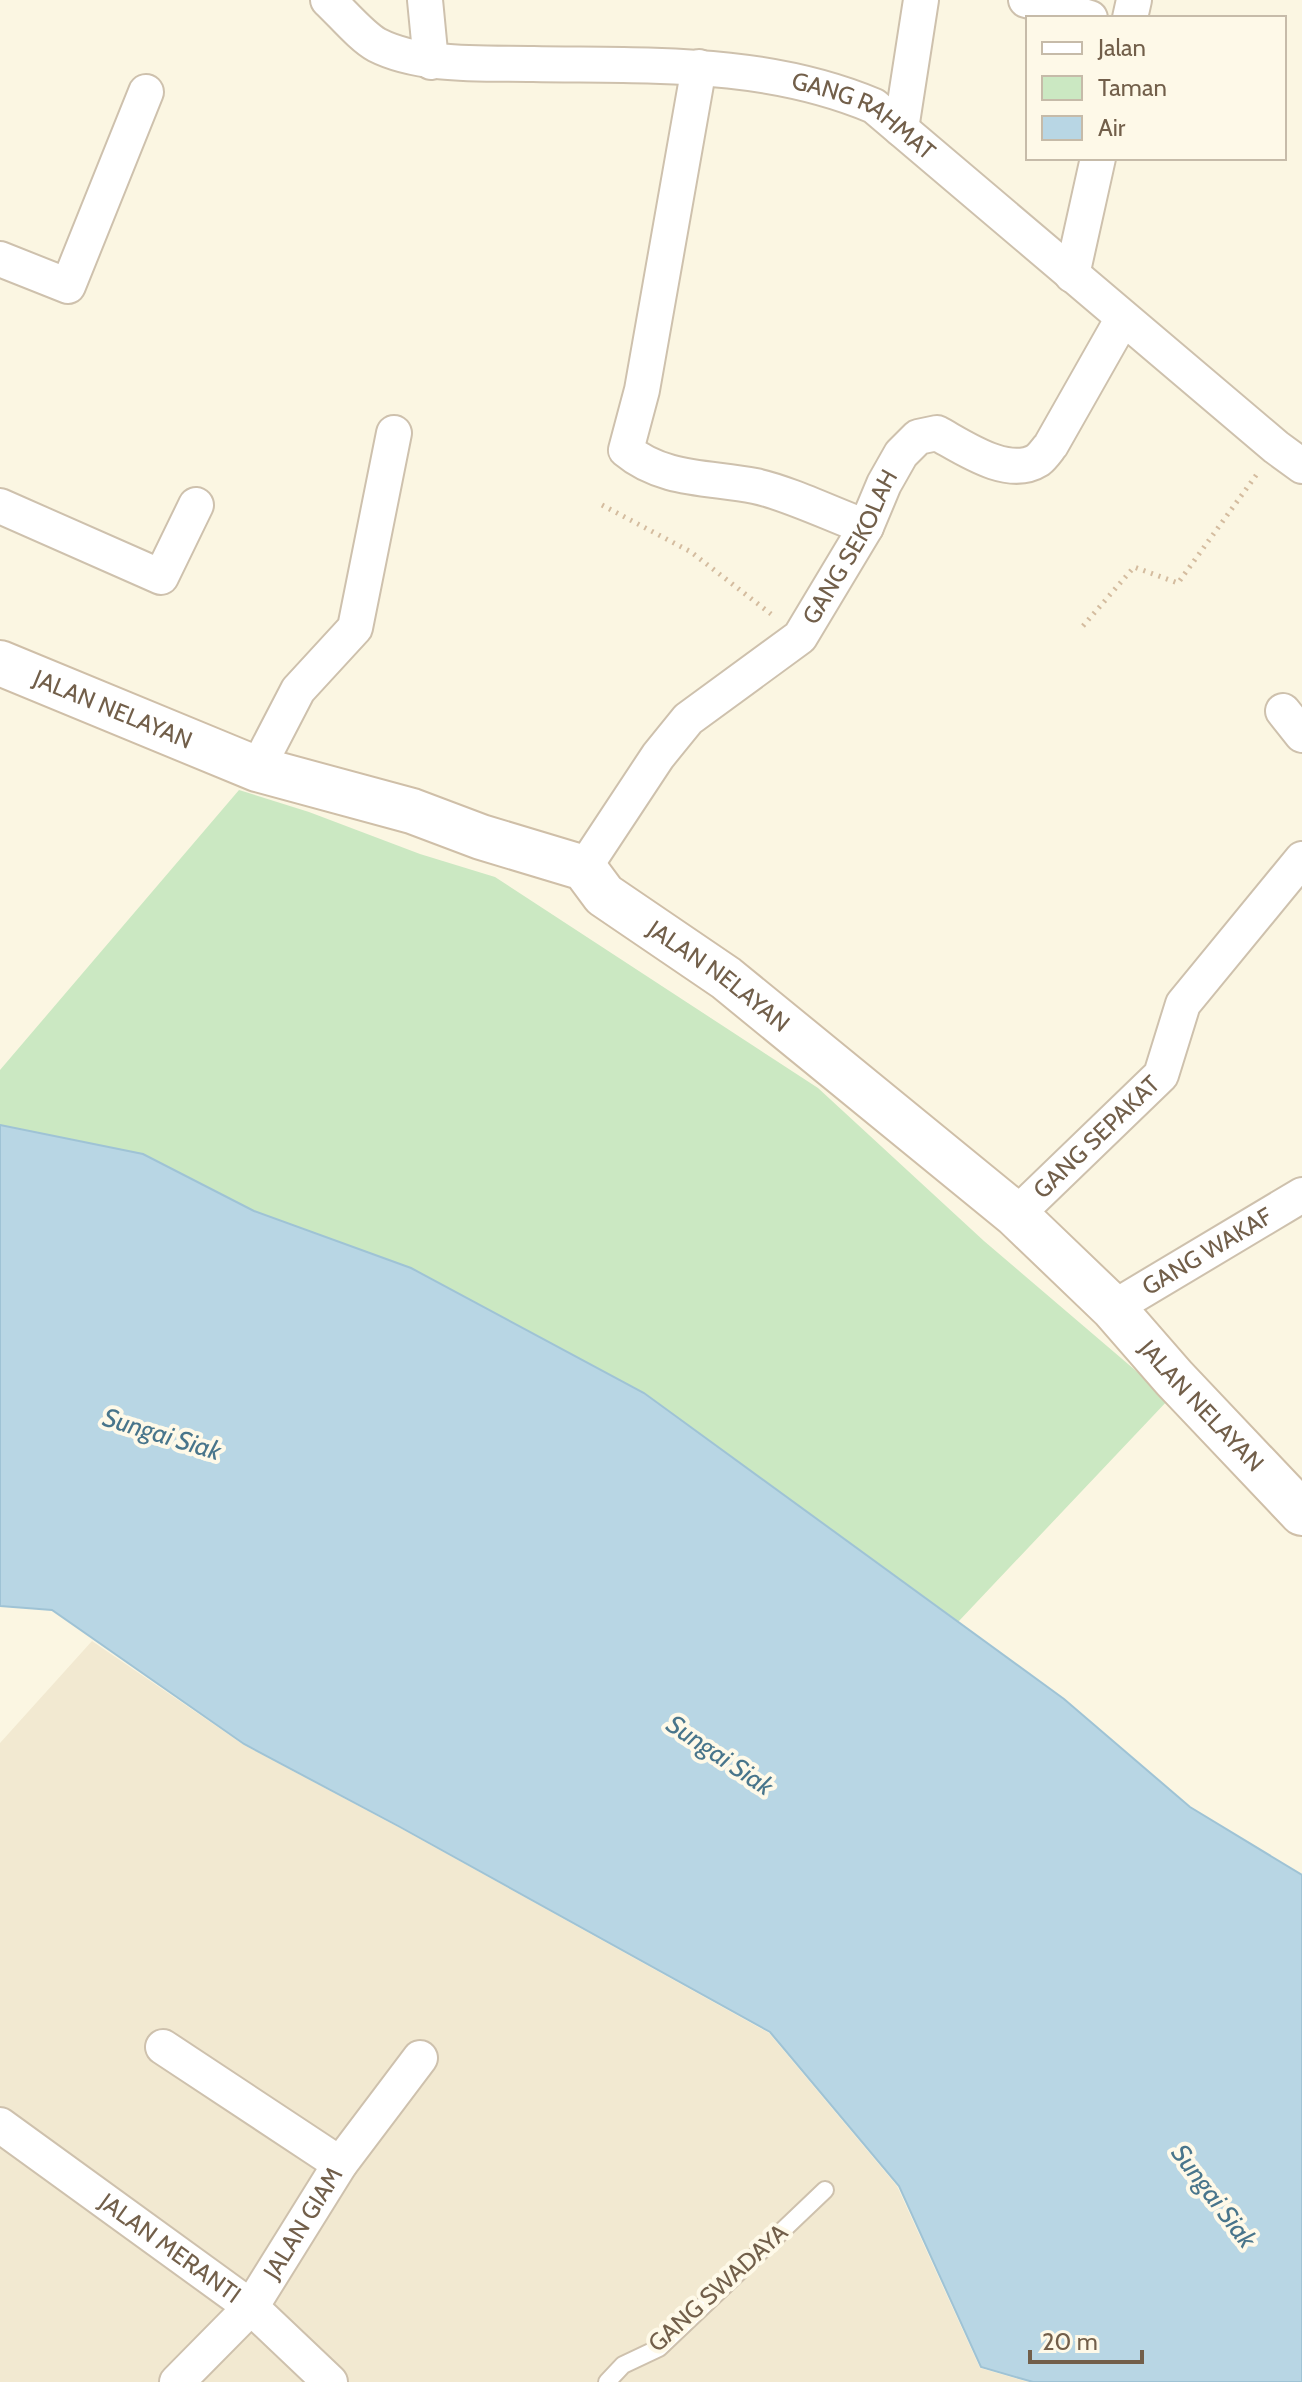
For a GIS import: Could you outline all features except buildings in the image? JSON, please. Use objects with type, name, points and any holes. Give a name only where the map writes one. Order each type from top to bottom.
[{"type":"main road","name":"JALAN NELAYAN","points":[[0,663],[257,769],[412,811],[481,837],[584,868],[604,895],[726,978],[1016,1215],[1113,1308],[1174,1378],[1302,1513]]},
{"type":"street","name":"GANG RAHMAT","points":[[328,0],[376,45],[431,62],[699,67],[757,73],[821,86],[874,106],[1289,457]]},
{"type":"street","points":[[425,0],[431,62]]},
{"type":"street","points":[[901,129],[921,0]]},
{"type":"street","points":[[1026,0],[1083,16]]},
{"type":"street","points":[[699,67],[642,390],[626,450],[643,464],[686,477],[758,486],[866,527]]},
{"type":"street","points":[[0,259],[68,286],[146,92]]},
{"type":"street","points":[[1072,275],[1098,160]]},
{"type":"street","name":"GANG SEKOLAH","points":[[584,868],[658,756],[688,719],[800,637],[866,527],[901,454],[918,437],[937,433],[996,463],[1021,466],[1038,460],[1051,445],[1123,318]]},
{"type":"street","points":[[257,769],[298,690],[355,628],[394,433]]},
{"type":"street","points":[[0,506],[161,577],[196,505]]},
{"type":"street","name":"GANG SEPAKAT","points":[[1016,1215],[1161,1075],[1183,1004],[1302,859]]},
{"type":"street","name":"GANG WAKAF","points":[[1113,1308],[1302,1195]]},
{"type":"street","points":[[163,2047],[340,2164]]},
{"type":"street","name":"JALAN GIAM","points":[[177,2382],[251,2307],[340,2164],[420,2058]]},
{"type":"street","name":"JALAN MERANTI","points":[[0,2125],[251,2307],[330,2382]]},
{"type":"lane","name":"GANG SWADAYA","points":[[607,2382],[623,2365],[659,2348],[825,2190]]},
{"type":"path","points":[[1083,626],[1134,567],[1178,583],[1289,457]]},
{"type":"path","points":[[602,505],[691,552],[800,637]]},
{"type":"shaded area","points":[[92,1641],[244,1745],[769,2033],[897,2186],[980,2368],[1028,2382],[333,2382],[0,2124],[0,1743]]},
{"type":"shaded area","points":[[0,2128],[328,2382],[0,2382]]},
{"type":"green space","points":[[239,790],[495,877],[818,1088],[984,1241],[1169,1399],[958,1622],[644,1393],[411,1268],[254,1211],[143,1154],[0,1125],[0,1070]]},
{"type":"water","name":"Sungai Siak","points":[[0,1125],[143,1154],[254,1211],[411,1268],[644,1393],[1064,1699],[1190,1807],[1302,1875],[1302,2382],[1033,2382],[981,2367],[899,2186],[770,2032],[244,1744],[52,1610],[0,1606]]}]
